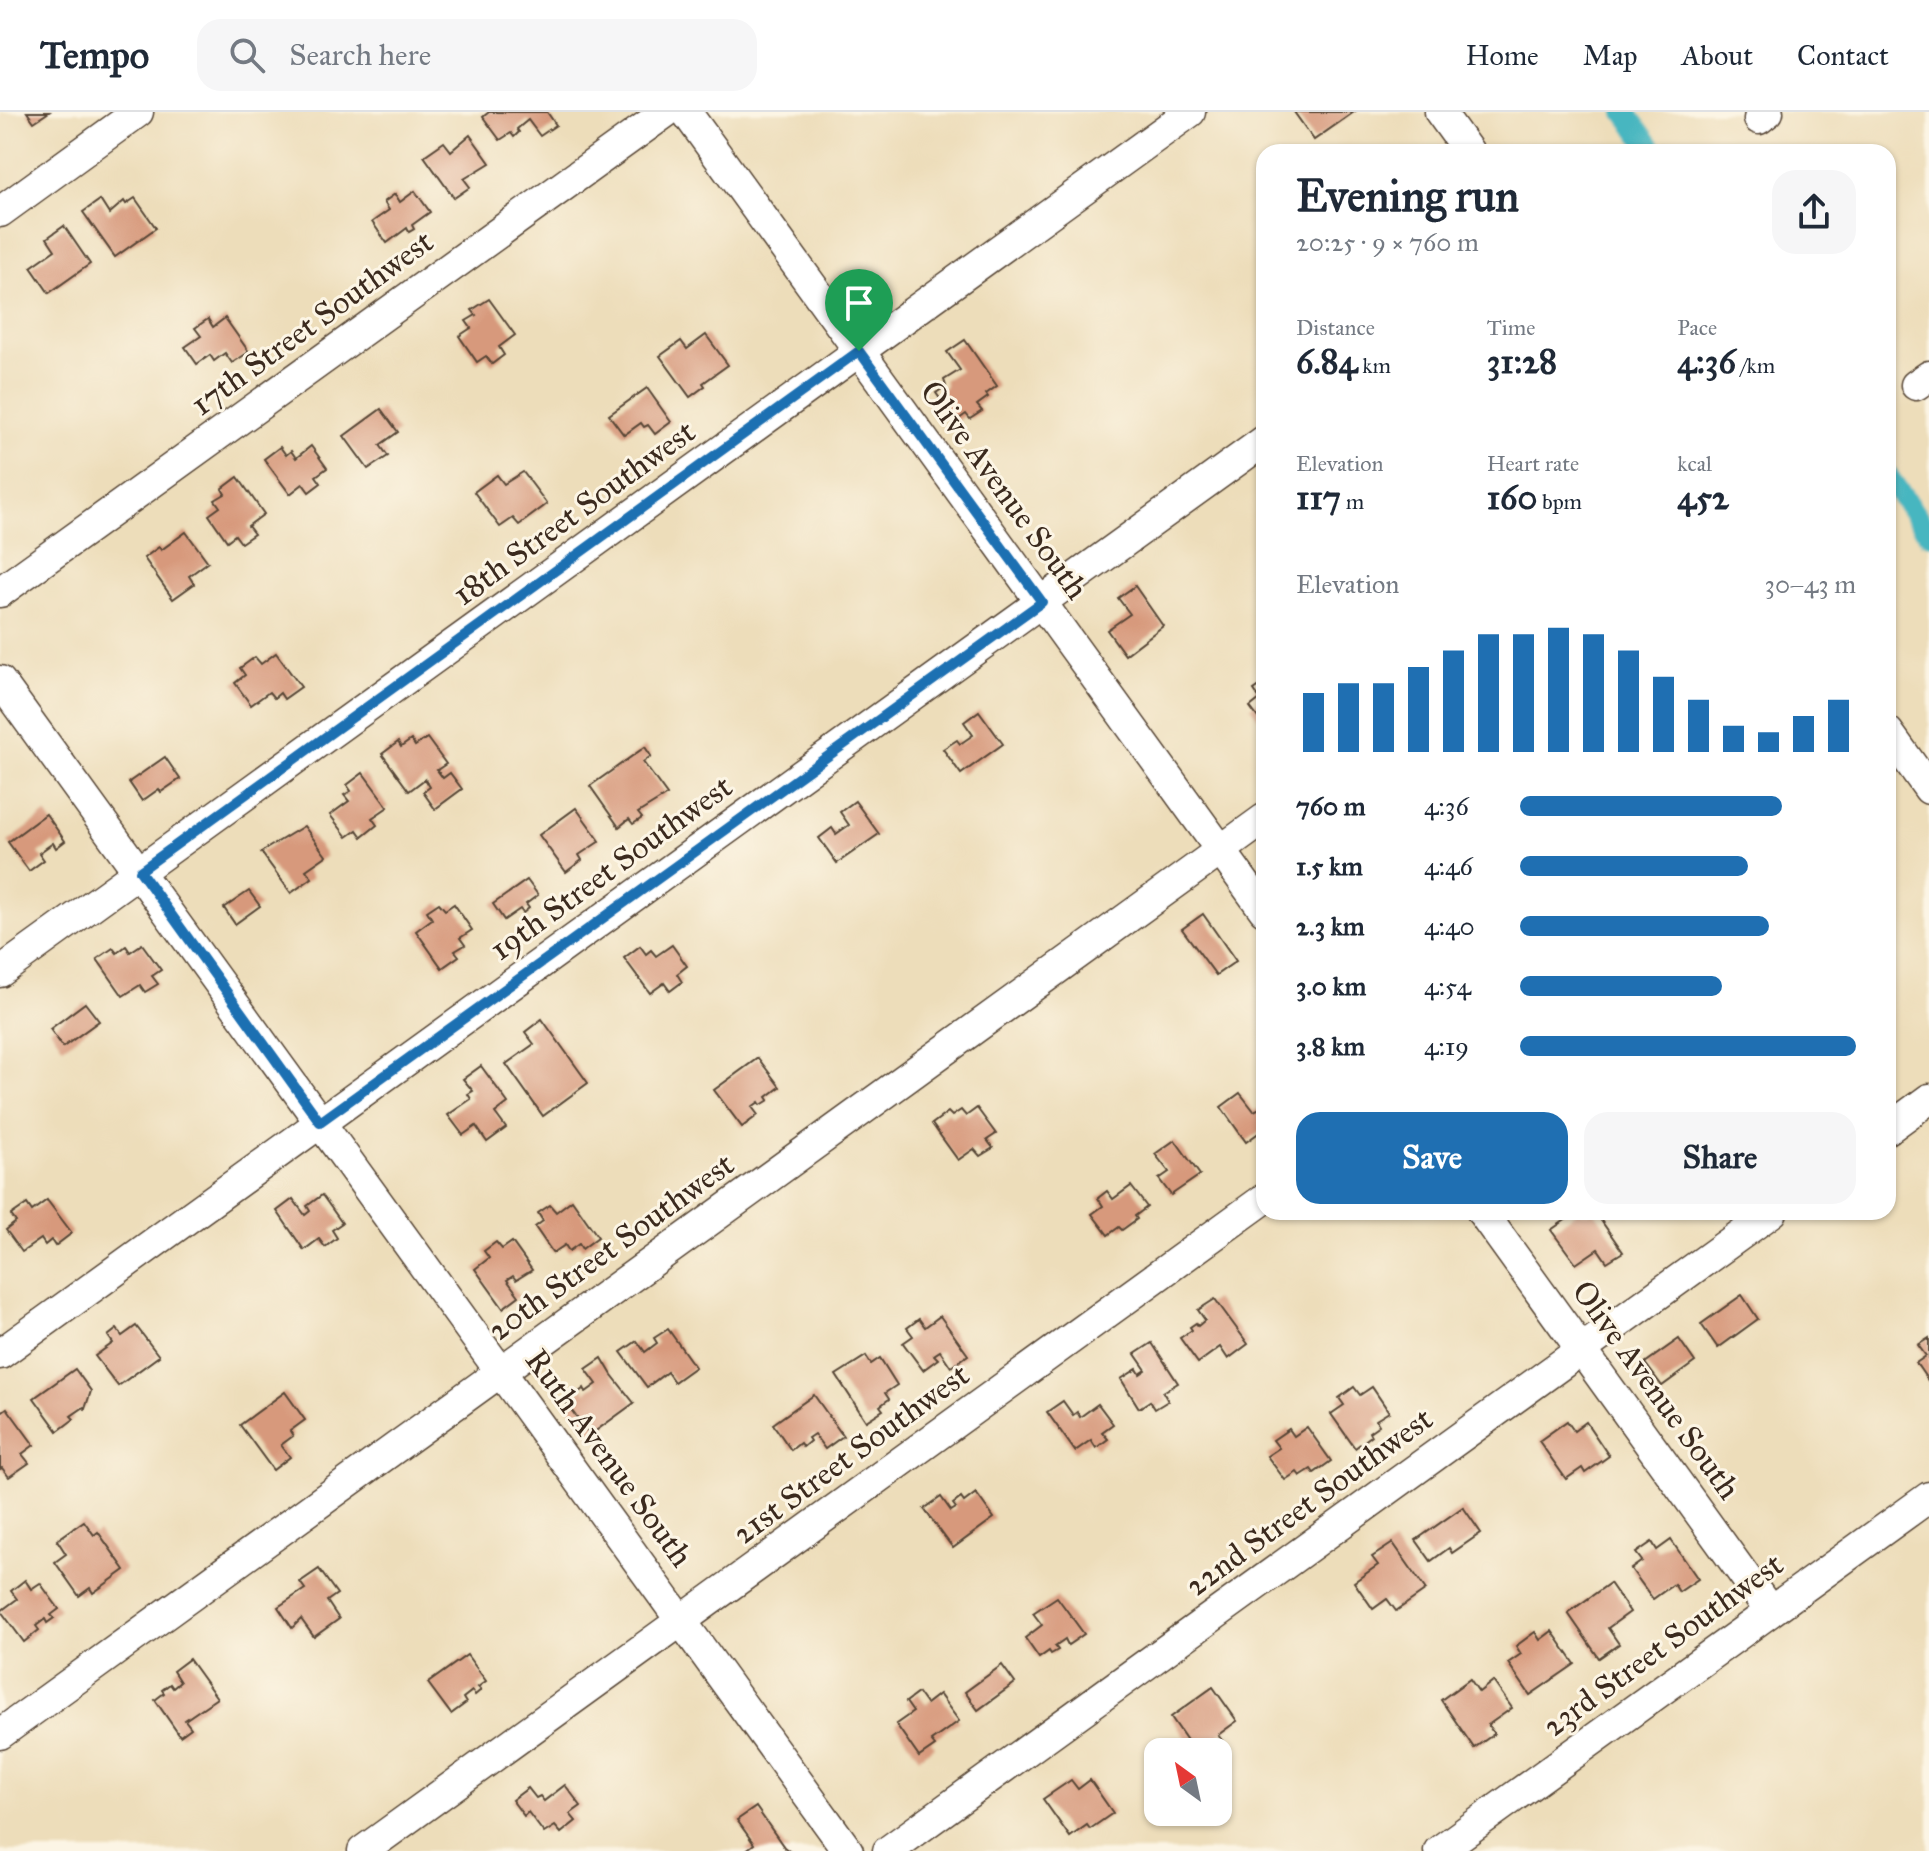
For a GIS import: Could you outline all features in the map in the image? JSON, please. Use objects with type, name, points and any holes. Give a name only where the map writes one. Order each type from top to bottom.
[{"type":"street","points":[[5,199],[138,112]]},
{"type":"street","name":"17th Street Southwest","points":[[0,592],[666,112]]},
{"type":"street","name":"Olive Avenue South","points":[[686,112],[1256,899]]},
{"type":"street","name":"18th Street Southwest","points":[[0,972],[1190,112]]},
{"type":"street","points":[[1440,112],[1463,144]]},
{"type":"street","name":"19th Street Southwest","points":[[0,1354],[1256,447]]},
{"type":"street","name":"Ruth Avenue South","points":[[0,681],[848,1851]]},
{"type":"street","points":[[1896,747],[1929,789]]},
{"type":"street","name":"20th Street Southwest","points":[[0,1734],[1256,825]]},
{"type":"street","points":[[1896,1123],[1929,1099]]},
{"type":"street","name":"21st Street Southwest","points":[[363,1851],[1256,1205]]},
{"type":"street","name":"Olive Avenue South","points":[[1488,1220],[1770,1611]]},
{"type":"street","name":"22nd Street Southwest","points":[[888,1851],[1761,1220]]},
{"type":"street","name":"23rd Street Southwest","points":[[1439,1851],[1929,1497]]},
{"type":"building","points":[[27,112],[49,112],[34,122]]},
{"type":"building","points":[[489,112],[547,112],[556,125],[540,136],[528,120],[517,129],[519,132],[514,137],[511,133],[500,140],[483,117]]},
{"type":"building","points":[[1294,112],[1354,112],[1314,140]]},
{"type":"building","points":[[470,135],[490,163],[464,179],[470,187],[454,198],[424,156],[444,142],[451,151]]},
{"type":"building","points":[[415,191],[430,212],[412,225],[414,229],[409,232],[407,228],[387,243],[372,222],[389,210],[384,202],[395,194],[400,202]]},
{"type":"building","points":[[135,198],[156,228],[115,257],[83,212],[100,200],[109,214],[124,201],[126,204]]},
{"type":"building","points":[[64,226],[90,264],[49,293],[31,267],[55,250],[47,238]]},
{"type":"building","points":[[489,299],[515,335],[499,347],[504,355],[492,364],[486,356],[477,362],[459,336],[471,328],[466,321],[476,315],[472,310]]},
{"type":"building","points":[[225,318],[249,352],[232,363],[225,353],[214,361],[210,355],[197,364],[185,347],[201,336],[195,328],[208,319],[213,327]]},
{"type":"building","points":[[706,335],[728,365],[690,397],[660,356],[681,341],[687,349]]},
{"type":"building","points":[[965,340],[997,386],[977,405],[982,411],[970,419],[966,414],[956,421],[936,393],[946,386],[944,380],[960,370],[947,352]]},
{"type":"building","points":[[647,388],[671,422],[655,434],[648,425],[644,427],[641,423],[624,435],[609,415]]},
{"type":"building","points":[[381,409],[398,432],[380,445],[388,456],[368,469],[344,436]]},
{"type":"building","points":[[311,446],[327,468],[316,476],[321,483],[309,492],[303,484],[290,494],[264,459],[280,447],[286,455],[291,451],[296,458]]},
{"type":"building","points":[[523,472],[547,504],[519,525],[513,518],[500,527],[474,492],[497,475],[504,484]]},
{"type":"building","points":[[238,477],[264,514],[248,526],[254,534],[241,543],[235,535],[227,541],[209,515],[220,507],[215,500],[225,494],[222,489]]},
{"type":"building","points":[[186,532],[208,562],[189,576],[194,584],[173,599],[144,558]]},
{"type":"building","points":[[1135,586],[1163,626],[1125,655],[1107,630],[1130,614],[1118,598]]},
{"type":"building","points":[[276,653],[301,687],[284,699],[280,693],[274,698],[269,692],[251,705],[235,683],[245,675],[240,668],[255,657],[261,664]]},
{"type":"building","points":[[979,711],[1003,744],[961,774],[943,749],[957,740],[960,744],[973,735],[964,722]]},
{"type":"building","points":[[427,738],[446,764],[437,770],[443,778],[450,773],[462,789],[435,809],[423,792],[430,787],[425,779],[409,791],[382,754],[398,742],[401,747],[411,740],[415,746]]},
{"type":"building","points":[[645,747],[651,756],[643,762],[667,795],[638,813],[642,818],[633,824],[629,819],[619,827],[590,786]]},
{"type":"building","points":[[165,757],[180,779],[142,801],[129,782]]},
{"type":"building","points":[[363,773],[388,807],[372,818],[377,825],[362,837],[357,830],[347,837],[330,815],[349,801],[344,795],[351,791],[347,785]]},
{"type":"building","points":[[855,801],[879,834],[837,863],[819,838],[832,828],[836,834],[849,825],[840,812]]},
{"type":"building","points":[[576,808],[600,841],[579,855],[582,860],[566,872],[539,835]]},
{"type":"building","points":[[46,814],[65,841],[56,848],[53,843],[39,853],[44,860],[29,871],[8,842]]},
{"type":"building","points":[[304,826],[326,856],[306,870],[312,878],[291,893],[261,852]]},
{"type":"building","points":[[527,880],[538,895],[526,904],[529,908],[523,913],[520,909],[504,920],[493,904]]},
{"type":"building","points":[[249,891],[260,906],[235,924],[224,908]]},
{"type":"building","points":[[439,903],[445,910],[454,904],[472,930],[460,938],[465,945],[455,951],[459,956],[442,968],[416,931],[432,919],[427,911]]},
{"type":"building","points":[[1203,914],[1236,961],[1216,975],[1182,929]]},
{"type":"building","points":[[142,944],[161,970],[152,976],[158,984],[145,992],[140,985],[123,996],[97,959],[113,948],[117,953],[126,946],[130,952]]},
{"type":"building","points":[[672,945],[687,966],[677,974],[682,982],[670,991],[664,983],[650,993],[624,958],[640,946],[646,954],[651,950],[656,956]]},
{"type":"building","points":[[85,1003],[99,1021],[63,1047],[50,1029]]},
{"type":"building","points":[[542,1019],[588,1083],[543,1116],[506,1064],[534,1044],[525,1032]]},
{"type":"building","points":[[758,1058],[780,1087],[767,1097],[769,1100],[752,1107],[758,1115],[742,1127],[714,1090]]},
{"type":"building","points":[[481,1066],[508,1103],[495,1113],[506,1128],[487,1142],[476,1126],[463,1135],[448,1115],[471,1099],[468,1094],[473,1091],[463,1079]]},
{"type":"building","points":[[1240,1093],[1256,1110],[1256,1135],[1246,1142],[1221,1107]]},
{"type":"building","points":[[977,1108],[996,1134],[987,1140],[993,1148],[980,1156],[974,1149],[958,1160],[932,1124],[948,1112],[952,1116],[961,1110],[966,1116]]},
{"type":"building","points":[[1175,1140],[1200,1175],[1171,1195],[1159,1179],[1169,1172],[1155,1154]]},
{"type":"building","points":[[1131,1186],[1147,1207],[1122,1230],[1119,1227],[1108,1235],[1092,1214],[1103,1206],[1098,1198],[1107,1191],[1113,1199]]},
{"type":"building","points":[[322,1195],[342,1223],[332,1230],[337,1238],[325,1247],[319,1239],[304,1250],[277,1211],[293,1199],[305,1215],[310,1211],[307,1206]]},
{"type":"building","points":[[47,1200],[72,1233],[55,1246],[51,1240],[45,1245],[41,1239],[22,1252],[6,1230],[16,1222],[11,1215],[27,1204],[32,1211]]},
{"type":"building","points":[[572,1200],[598,1237],[582,1249],[579,1244],[569,1251],[565,1245],[553,1253],[535,1227],[543,1221],[538,1213],[550,1205],[556,1212]]},
{"type":"building","points":[[1565,1220],[1601,1220],[1623,1252],[1607,1262],[1598,1249],[1576,1264],[1551,1230]]},
{"type":"building","points":[[496,1242],[502,1249],[512,1242],[532,1270],[516,1280],[513,1276],[507,1280],[519,1296],[503,1308],[475,1269],[489,1258],[484,1251]]},
{"type":"building","points":[[1742,1295],[1758,1319],[1718,1348],[1701,1324]]},
{"type":"building","points":[[1215,1299],[1248,1344],[1228,1359],[1220,1347],[1198,1363],[1180,1338],[1192,1330],[1190,1327],[1196,1323],[1198,1326],[1205,1320],[1198,1310]]},
{"type":"building","points":[[940,1316],[968,1355],[951,1367],[940,1351],[934,1355],[938,1359],[923,1370],[903,1343],[913,1336],[907,1328],[919,1319],[925,1327]]},
{"type":"building","points":[[136,1326],[159,1356],[118,1386],[95,1356],[113,1343],[108,1336],[117,1329],[122,1336]]},
{"type":"building","points":[[668,1329],[695,1367],[674,1382],[667,1372],[647,1387],[621,1352],[637,1341],[645,1352],[657,1343],[654,1338]]},
{"type":"building","points":[[1929,1338],[1929,1382],[1916,1363],[1926,1356],[1918,1345]]},
{"type":"building","points":[[1679,1339],[1695,1362],[1662,1386],[1645,1363]]},
{"type":"building","points":[[1152,1343],[1178,1383],[1163,1392],[1168,1401],[1155,1409],[1150,1401],[1139,1408],[1121,1379],[1137,1369],[1140,1374],[1146,1370],[1135,1354]]},
{"type":"building","points":[[866,1356],[871,1364],[880,1358],[897,1385],[885,1393],[889,1399],[880,1406],[883,1410],[866,1421],[836,1375]]},
{"type":"building","points":[[602,1358],[634,1403],[590,1435],[566,1403],[584,1388],[586,1392],[597,1384],[586,1369]]},
{"type":"building","points":[[75,1369],[91,1391],[85,1409],[71,1416],[74,1419],[58,1431],[34,1398]]},
{"type":"building","points":[[1354,1387],[1360,1395],[1372,1387],[1389,1412],[1376,1420],[1379,1425],[1369,1432],[1371,1436],[1355,1448],[1331,1414],[1344,1405],[1339,1398]]},
{"type":"building","points":[[285,1392],[305,1420],[290,1431],[293,1436],[281,1445],[290,1457],[273,1470],[240,1425]]},
{"type":"building","points":[[814,1395],[843,1436],[825,1449],[814,1434],[803,1447],[800,1443],[791,1450],[773,1424]]},
{"type":"building","points":[[1063,1401],[1073,1415],[1077,1412],[1080,1417],[1098,1404],[1113,1424],[1102,1432],[1108,1439],[1096,1448],[1091,1440],[1075,1451],[1047,1412]]},
{"type":"building","points":[[7,1408],[34,1445],[22,1454],[29,1463],[9,1477],[0,1469],[0,1413]]},
{"type":"building","points":[[1567,1421],[1574,1431],[1586,1422],[1609,1456],[1585,1473],[1582,1468],[1566,1479],[1539,1441]]},
{"type":"building","points":[[1307,1427],[1331,1461],[1314,1473],[1311,1469],[1300,1476],[1297,1472],[1285,1480],[1267,1456],[1279,1448],[1273,1440],[1289,1429],[1294,1436]]},
{"type":"building","points":[[976,1493],[994,1518],[953,1548],[924,1509],[941,1497],[951,1511],[956,1508],[953,1504],[961,1498],[964,1502]]},
{"type":"building","points":[[1463,1507],[1481,1533],[1452,1553],[1449,1548],[1431,1561],[1416,1540]]},
{"type":"building","points":[[84,1521],[94,1535],[98,1532],[125,1570],[93,1593],[90,1588],[79,1596],[55,1562],[66,1554],[57,1540]]},
{"type":"building","points":[[1671,1540],[1698,1579],[1679,1592],[1674,1584],[1653,1599],[1631,1569],[1642,1561],[1636,1553],[1652,1542],[1657,1550]]},
{"type":"building","points":[[1393,1543],[1426,1590],[1396,1611],[1387,1599],[1373,1609],[1354,1582],[1378,1565],[1372,1557]]},
{"type":"building","points":[[319,1569],[337,1594],[327,1601],[339,1619],[314,1637],[301,1619],[292,1628],[278,1607],[305,1589],[300,1582]]},
{"type":"building","points":[[25,1580],[31,1589],[40,1583],[59,1609],[51,1615],[54,1618],[47,1623],[45,1619],[36,1626],[39,1630],[24,1642],[1,1611],[17,1599],[11,1591]]},
{"type":"building","points":[[1610,1583],[1630,1612],[1608,1628],[1619,1644],[1599,1658],[1568,1613]]},
{"type":"building","points":[[1057,1597],[1084,1634],[1068,1645],[1065,1639],[1055,1646],[1058,1650],[1051,1654],[1049,1651],[1039,1658],[1025,1638],[1042,1625],[1033,1613]]},
{"type":"building","points":[[1552,1631],[1575,1664],[1530,1695],[1508,1663],[1521,1654],[1516,1646],[1535,1632],[1540,1640]]},
{"type":"building","points":[[467,1655],[486,1681],[478,1687],[481,1690],[475,1695],[472,1691],[463,1698],[466,1703],[451,1714],[428,1683]]},
{"type":"building","points":[[189,1659],[217,1698],[185,1720],[191,1728],[180,1736],[155,1700],[170,1684],[173,1688],[180,1682],[173,1671]]},
{"type":"building","points":[[1002,1665],[1015,1683],[978,1710],[965,1692]]},
{"type":"building","points":[[1470,1679],[1479,1692],[1493,1681],[1512,1708],[1488,1725],[1494,1734],[1474,1748],[1441,1700]]},
{"type":"building","points":[[1213,1687],[1237,1721],[1218,1735],[1220,1738],[1185,1738],[1171,1717]]},
{"type":"building","points":[[918,1693],[926,1704],[939,1694],[959,1721],[931,1741],[935,1746],[919,1757],[896,1724],[913,1712],[906,1702]]},
{"type":"building","points":[[1071,1780],[1078,1789],[1090,1780],[1113,1813],[1090,1829],[1087,1825],[1070,1837],[1043,1799]]},
{"type":"building","points":[[565,1785],[581,1806],[570,1814],[576,1821],[561,1833],[555,1826],[544,1833],[528,1812],[524,1816],[512,1800],[528,1788],[536,1798],[540,1796],[544,1801]]},
{"type":"building","points":[[756,1807],[789,1851],[745,1851],[754,1844],[737,1820]]},
{"type":"waterway","points":[[1625,112],[1648,144]]},
{"type":"waterway","points":[[1896,488],[1929,534]]},
{"type":"route","points":[[859,351],[1042,602],[320,1122],[140,871],[859,351]]}]
